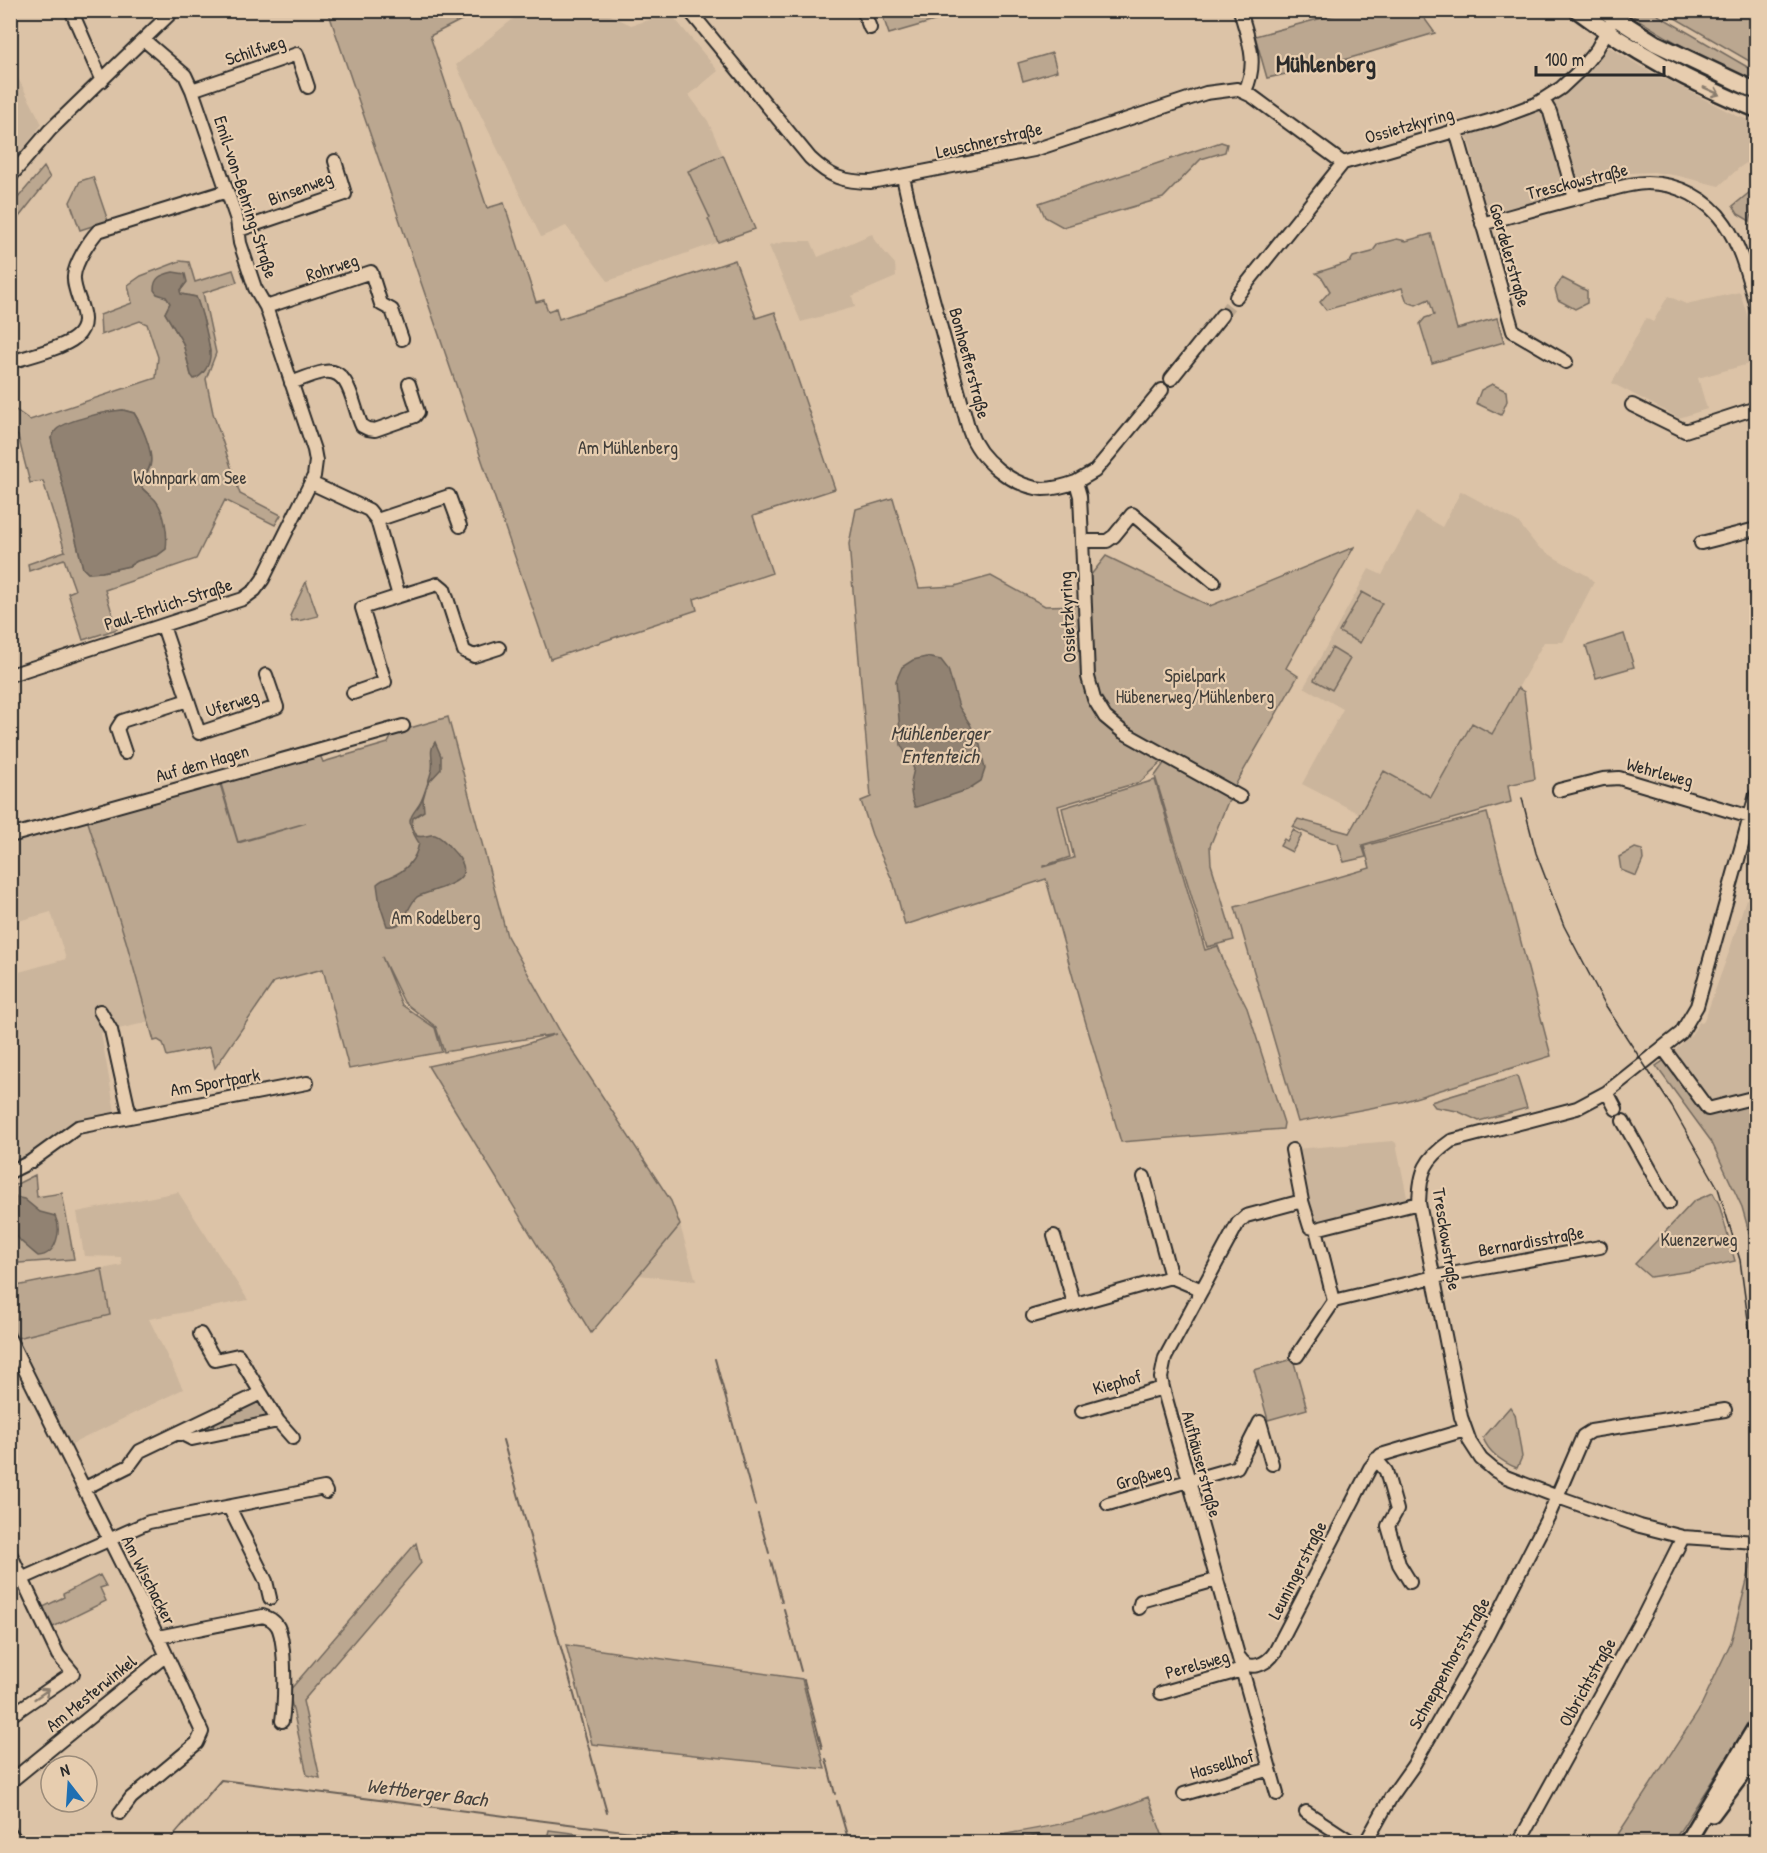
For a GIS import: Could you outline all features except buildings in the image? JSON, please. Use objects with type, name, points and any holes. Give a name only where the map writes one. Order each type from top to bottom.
[{"type":"main road","points":[[1576,10],[1608,20],[1756,91]]},
{"type":"main road","points":[[1608,20],[1690,81],[1756,110]]},
{"type":"main road","points":[[1688,1842],[1756,1727]]},
{"type":"main road","points":[[1688,1842],[1756,1755]]},
{"type":"street","points":[[71,10],[102,81]]},
{"type":"street","points":[[10,177],[50,130],[174,10]]},
{"type":"street","name":"Leuschnerstraße","points":[[689,10],[810,158],[821,169],[846,181],[871,182],[903,177],[1034,150],[1206,93],[1237,89],[1245,92]]},
{"type":"street","points":[[863,10],[870,28]]},
{"type":"street","points":[[1236,297],[1343,163],[1245,92],[1253,69],[1240,10]]},
{"type":"street","name":"Ossietzkyring","points":[[1343,163],[1505,116],[1543,100],[1561,88],[1579,71],[1597,49],[1608,20]]},
{"type":"street","name":"Emil-von-Behring-Straße","points":[[144,40],[185,75],[192,90],[239,230],[240,243],[255,288],[266,307],[314,450],[316,462],[311,483]]},
{"type":"street","name":"Schilfweg","points":[[192,90],[297,54],[308,87]]},
{"type":"street","points":[[1543,100],[1550,112],[1575,198]]},
{"type":"street","name":"Goerdelerstraße","points":[[1456,131],[1513,331],[1566,362]]},
{"type":"street","name":"Binsenweg","points":[[239,230],[345,194],[334,161]]},
{"type":"street","name":"Bonhoefferstraße","points":[[903,177],[919,248],[969,430],[979,450],[992,465],[1032,487],[1060,488],[1076,482]]},
{"type":"street","name":"Tresckowstraße","points":[[1482,224],[1632,185],[1647,183],[1677,188],[1693,195],[1712,208],[1733,236],[1756,306]]},
{"type":"street","points":[[10,362],[65,344],[80,332],[84,313],[74,275],[87,246],[98,231],[226,191]]},
{"type":"street","name":"Rohrweg","points":[[266,307],[370,272],[381,304],[392,310],[402,339]]},
{"type":"street","points":[[1171,379],[1222,315]]},
{"type":"street","points":[[291,383],[324,372],[332,372],[343,378],[362,426],[375,430],[415,416],[418,411],[409,384]]},
{"type":"street","points":[[1076,482],[1095,471],[1162,390]]},
{"type":"street","points":[[1632,405],[1685,431],[1756,408]]},
{"type":"street","name":"Ossietzkyring","points":[[1076,482],[1080,496],[1088,676],[1094,699],[1105,717],[1123,732],[1240,797]]},
{"type":"street","points":[[311,483],[369,510],[377,520],[399,596]]},
{"type":"street","name":"Paul-Ehrlich-Straße","points":[[10,675],[243,599],[255,590],[263,579],[311,483]]},
{"type":"street","points":[[377,520],[449,496],[460,526]]},
{"type":"street","points":[[1082,541],[1107,541],[1132,514],[1214,582]]},
{"type":"street","points":[[1701,543],[1756,529]]},
{"type":"street","points":[[353,693],[386,682],[362,608],[399,596],[438,584],[444,589],[464,651],[474,656],[499,648]]},
{"type":"street","name":"Uferweg","points":[[164,626],[199,733],[276,707],[266,675]]},
{"type":"street","name":"Uferweg","points":[[125,753],[117,729],[122,722],[188,700]]},
{"type":"street","name":"Auf dem Hagen","points":[[10,836],[403,726]]},
{"type":"street","name":"Wehrleweg","points":[[1559,790],[1603,779],[1619,778],[1750,817]]},
{"type":"street","name":"Tresckowstraße","points":[[1756,795],[1697,1006],[1681,1034],[1607,1092],[1577,1108],[1451,1141],[1436,1151],[1425,1165],[1420,1181],[1419,1203],[1465,1430],[1481,1459],[1506,1477],[1640,1526],[1683,1537],[1756,1542]]},
{"type":"street","points":[[99,1011],[111,1030],[130,1116]]},
{"type":"street","points":[[1663,1048],[1708,1109],[1756,1097]]},
{"type":"street","name":"Am Sportpark","points":[[10,1172],[30,1162],[78,1127],[307,1083]]},
{"type":"street","points":[[1607,1092],[1616,1109]]},
{"type":"street","points":[[1623,1121],[1669,1203]]},
{"type":"street","points":[[1292,1149],[1302,1202],[1310,1227],[1316,1229],[1419,1203]]},
{"type":"street","points":[[1144,1177],[1172,1277]]},
{"type":"street","name":"Aufhäuserstraße","points":[[1277,1794],[1188,1482],[1161,1378],[1165,1358],[1238,1223],[1246,1216],[1302,1202]]},
{"type":"street","points":[[1297,1356],[1334,1301],[1316,1229]]},
{"type":"street","points":[[1054,1236],[1074,1304]]},
{"type":"street","name":"Bernardisstraße","points":[[1334,1301],[1434,1277],[1600,1247]]},
{"type":"street","points":[[1033,1316],[1172,1277],[1202,1290]]},
{"type":"street","points":[[200,1334],[215,1360],[238,1355],[278,1421],[293,1438]]},
{"type":"street","name":"Am Wischacker","points":[[10,1340],[158,1637],[202,1732],[197,1743],[131,1798],[120,1813]]},
{"type":"street","name":"Kiephof","points":[[1082,1411],[1163,1388]]},
{"type":"street","points":[[85,1488],[129,1466],[140,1451],[261,1394]]},
{"type":"street","name":"Schneppenhorststraße","points":[[1366,1842],[1391,1797],[1413,1766],[1484,1642],[1558,1497],[1583,1436],[1591,1431],[1725,1410]]},
{"type":"street","points":[[180,1433],[192,1439],[278,1421]]},
{"type":"street","name":"Großweg","points":[[1108,1504],[1237,1467],[1260,1422],[1272,1464]]},
{"type":"street","points":[[1410,1581],[1399,1564],[1388,1526],[1396,1510],[1386,1471],[1376,1459],[1389,1452],[1465,1430]]},
{"type":"street","name":"Leuningerstraße","points":[[1236,1652],[1244,1664],[1251,1666],[1270,1659],[1376,1459]]},
{"type":"street","points":[[10,1584],[149,1522],[324,1488],[326,1492]]},
{"type":"street","points":[[230,1507],[266,1581],[270,1598]]},
{"type":"street","name":"Olbrichtstraße","points":[[1519,1842],[1644,1615],[1683,1537]]},
{"type":"street","points":[[10,1553],[58,1655],[74,1673],[10,1716]]},
{"type":"street","points":[[1139,1608],[1141,1601],[1216,1580]]},
{"type":"street","points":[[158,1637],[263,1616],[271,1619],[277,1625],[282,1653],[285,1704],[282,1721]]},
{"type":"street","name":"Am Mesterwinkel","points":[[10,1782],[166,1655]]},
{"type":"street","name":"Perelsweg","points":[[1161,1693],[1242,1670]]},
{"type":"street","name":"Hassellhof","points":[[1184,1794],[1270,1769]]},
{"type":"street","points":[[1306,1812],[1352,1842]]},
{"type":"street","points":[[10,1833],[17,1842]]},
{"type":"shaded area","points":[[523,11],[602,11],[631,25],[671,14],[718,71],[689,95],[708,121],[723,155],[689,171],[718,242],[608,281],[566,226],[541,237],[456,65]]},
{"type":"shaded area","points":[[1609,47],[1642,67],[1737,116],[1756,122],[1756,156],[1719,186],[1654,172],[1628,173],[1495,215],[1486,207],[1467,134],[1519,120],[1564,96]]},
{"type":"shaded area","points":[[10,63],[42,124],[11,165],[10,165]]},
{"type":"shaded area","points":[[1756,197],[1756,253],[1750,221]]},
{"type":"shaded area","points":[[872,234],[875,241],[895,264],[896,277],[852,296],[855,307],[801,322],[769,246],[788,241],[811,241],[818,257]]},
{"type":"shaded area","points":[[1740,292],[1756,344],[1756,362],[1698,378],[1707,409],[1679,418],[1612,383],[1646,318],[1653,322],[1668,296],[1686,304]]},
{"type":"shaded area","points":[[1461,491],[1518,522],[1537,546],[1588,576],[1594,582],[1563,642],[1544,642],[1492,734],[1471,723],[1431,797],[1384,771],[1360,814],[1302,784],[1343,709],[1304,687],[1369,569],[1382,575],[1416,512],[1442,527]]},
{"type":"shaded area","points":[[87,819],[149,1022],[101,1033],[115,1112],[76,1121],[11,1165],[10,969],[12,974],[66,959],[51,912],[11,923],[11,840]]},
{"type":"shaded area","points":[[1746,899],[1756,902],[1756,1090],[1711,1103],[1673,1052],[1691,1035],[1699,1022],[1704,1021]]},
{"type":"shaded area","points":[[1393,1141],[1396,1143],[1407,1197],[1322,1222],[1318,1221],[1315,1218],[1295,1149]]},
{"type":"shaded area","points":[[178,1192],[248,1300],[149,1319],[183,1389],[70,1445],[17,1338],[110,1315],[102,1269],[122,1265],[121,1257],[84,1256],[77,1212]]},
{"type":"shaded area","points":[[680,1225],[696,1281],[638,1275]]},
{"type":"green space","points":[[969,10],[889,34],[881,11]]},
{"type":"green space","name":"Am Mühlenberg","points":[[328,11],[479,11],[430,36],[487,208],[504,203],[536,302],[544,300],[548,311],[556,308],[559,319],[735,260],[756,318],[775,312],[835,489],[753,516],[772,573],[694,599],[697,610],[550,659]]},
{"type":"green space","points":[[1348,11],[1419,11],[1435,33],[1323,66],[1267,78],[1255,36]]},
{"type":"green space","points":[[1626,11],[1651,11],[1756,72],[1756,82],[1689,49]]},
{"type":"green space","points":[[1663,11],[1756,11],[1756,65]]},
{"type":"green space","points":[[1052,53],[1057,71],[1023,81],[1018,63]]},
{"type":"green space","points":[[1221,142],[1227,144],[1225,152],[1201,159],[1163,198],[1063,227],[1045,217],[1039,203]]},
{"type":"green space","points":[[723,155],[755,229],[718,242],[708,219],[710,218],[688,171]]},
{"type":"green space","points":[[44,167],[50,178],[11,227],[11,206]]},
{"type":"green space","points":[[93,177],[108,221],[80,230],[70,202],[80,181]]},
{"type":"green space","points":[[1756,187],[1750,221],[1738,214],[1733,206]]},
{"type":"green space","points":[[1431,234],[1457,329],[1497,318],[1504,342],[1432,363],[1420,324],[1425,318],[1434,315],[1429,299],[1416,305],[1407,302],[1402,288],[1326,310],[1320,302],[1330,291],[1323,279],[1316,273],[1350,262],[1353,257],[1372,252],[1378,244],[1397,239],[1406,241]]},
{"type":"green space","name":"Wohnpark am See","points":[[180,261],[189,262],[195,282],[233,270],[237,282],[203,293],[216,353],[206,379],[213,413],[240,494],[281,515],[275,525],[225,500],[196,559],[105,590],[117,629],[83,640],[68,593],[75,590],[64,559],[29,571],[28,564],[65,551],[43,481],[30,483],[18,436],[11,431],[10,406],[30,420],[156,378],[158,357],[147,324],[140,321],[101,335],[100,315],[132,303],[128,285],[141,276]],"holes":[[[185,284],[180,291],[181,294],[196,297],[210,352],[191,375],[183,343],[165,313],[170,303],[166,296]],[[123,410],[134,413],[146,439],[151,461],[143,479],[142,488],[155,500],[165,527],[166,549],[158,555],[137,561],[129,566],[88,573],[83,568],[51,438],[107,412]]]},
{"type":"green space","points":[[1562,278],[1587,291],[1587,303],[1575,309],[1558,300],[1555,289]]},
{"type":"green space","points":[[1492,384],[1506,391],[1507,401],[1501,415],[1476,403],[1481,390]]},
{"type":"green space","points":[[893,498],[919,588],[955,586],[991,576],[1045,606],[1081,605],[1090,701],[1164,760],[1140,782],[1058,806],[1070,857],[1043,867],[1074,858],[1062,808],[1155,780],[1205,950],[1218,946],[1247,1008],[1284,1123],[1283,1129],[1121,1142],[1046,879],[905,925],[894,884],[872,835],[861,801],[871,797],[849,544],[856,509]]},
{"type":"green space","name":"Spielpark Hübenerweg/Mühlenberg","points":[[1354,547],[1286,668],[1298,676],[1233,789],[1210,846],[1211,864],[1234,940],[1207,947],[1155,776],[1170,755],[1119,724],[1105,708],[1094,686],[1090,576],[1106,556],[1210,606]]},
{"type":"green space","points":[[306,582],[318,616],[292,622],[290,616]]},
{"type":"green space","points":[[1362,592],[1382,603],[1360,643],[1339,632]]},
{"type":"green space","points":[[1624,634],[1634,667],[1596,678],[1586,646]]},
{"type":"green space","points":[[1332,648],[1350,659],[1332,690],[1314,680]]},
{"type":"green space","points":[[1518,688],[1524,692],[1535,779],[1508,785],[1511,802],[1362,845],[1366,857],[1344,862],[1338,844],[1293,827],[1298,819],[1349,833],[1384,771],[1431,797],[1472,723],[1492,734]]},
{"type":"green space","name":"Am Rodelberg","points":[[448,717],[507,936],[561,1033],[671,1201],[680,1225],[591,1333],[428,1066],[520,1046],[556,1034],[444,1052],[436,1027],[404,1002],[382,957],[402,1005],[435,1028],[442,1052],[349,1069],[323,969],[274,982],[215,1068],[210,1047],[167,1056],[163,1043],[158,1040],[154,1041],[126,941],[87,819],[220,784],[238,843],[306,823],[238,842],[221,784],[320,755],[323,762],[388,743],[393,733]]},
{"type":"green space","points":[[1487,813],[1551,1056],[1402,1102],[1298,1122],[1235,907],[1370,868],[1364,846]]},
{"type":"green space","points":[[1293,830],[1302,835],[1292,852],[1280,846],[1284,839],[1287,841]]},
{"type":"green space","points":[[1635,848],[1642,850],[1643,860],[1636,876],[1621,870],[1619,857]]},
{"type":"green space","points":[[1669,1057],[1710,1111],[1756,1100],[1756,1257],[1742,1207],[1711,1141],[1656,1066]]},
{"type":"green space","points":[[1517,1076],[1527,1108],[1479,1121],[1457,1111],[1435,1107],[1431,1102]]},
{"type":"green space","points":[[35,1175],[37,1197],[62,1193],[74,1259],[19,1263],[11,1261],[11,1187]]},
{"type":"green space","name":"Kuenzerweg","points":[[1713,1193],[1719,1204],[1735,1261],[1650,1277],[1635,1264],[1694,1201]]},
{"type":"green space","points":[[102,1269],[110,1315],[17,1338],[11,1324],[11,1287]]},
{"type":"green space","points":[[1293,1359],[1307,1409],[1268,1420],[1254,1370]]},
{"type":"green space","points":[[260,1398],[269,1417],[192,1434],[193,1430]]},
{"type":"green space","points":[[1510,1407],[1515,1414],[1522,1457],[1517,1468],[1497,1456],[1483,1438]]},
{"type":"green space","points":[[416,1543],[421,1563],[303,1701],[320,1778],[307,1775],[289,1691]]},
{"type":"green space","points":[[1753,1549],[1756,1549],[1756,1712],[1673,1842],[1613,1842],[1698,1712],[1731,1642]]},
{"type":"green space","points":[[100,1575],[106,1586],[100,1588],[106,1601],[51,1628],[41,1608]]},
{"type":"green space","points":[[566,1645],[802,1679],[825,1769],[592,1744]]},
{"type":"green space","points":[[1148,1797],[1165,1842],[959,1842],[1079,1820]]},
{"type":"green space","points":[[549,1830],[640,1842],[546,1842]]},
{"type":"water","points":[[173,272],[185,274],[187,282],[180,291],[181,294],[196,297],[207,336],[210,352],[208,364],[203,373],[194,379],[183,343],[165,313],[170,303],[166,297],[157,294],[154,290],[155,282],[159,277]]},
{"type":"water","points":[[123,410],[134,413],[149,446],[150,465],[142,480],[142,488],[156,501],[162,511],[167,537],[166,549],[158,555],[137,561],[129,566],[88,573],[83,568],[51,438],[61,426],[98,414]]},
{"type":"water","name":"Mühlenberger Ententeich","points":[[926,657],[941,660],[948,669],[959,707],[980,745],[985,769],[981,781],[967,790],[915,807],[911,788],[914,769],[901,745],[896,681],[902,667],[913,660]]},
{"type":"water","points":[[435,742],[441,756],[441,769],[426,788],[432,769],[432,749]]},
{"type":"water","points":[[426,788],[423,799],[424,811],[413,818],[412,826],[417,836],[435,835],[444,841],[463,864],[463,872],[460,878],[453,883],[417,897],[402,921],[394,926],[387,926],[380,905],[377,884],[401,871],[415,854],[419,843],[412,830],[410,821]]},
{"type":"water","points":[[15,1197],[24,1199],[40,1212],[55,1216],[58,1235],[54,1247],[44,1255],[38,1256],[14,1233],[11,1220],[11,1199]]},
{"type":"waterway","points":[[715,1359],[755,1505]]},
{"type":"waterway","points":[[503,1440],[607,1813]]},
{"type":"waterway","points":[[758,1514],[769,1553]]},
{"type":"waterway","points":[[771,1561],[782,1602]]},
{"type":"waterway","points":[[784,1609],[801,1671]]},
{"type":"waterway","points":[[804,1680],[822,1748]]},
{"type":"waterway","points":[[826,1759],[835,1794]]},
{"type":"waterway","name":"Wettberger Bach","points":[[168,1842],[221,1780],[711,1842]]},
{"type":"waterway","points":[[837,1801],[849,1842]]},
{"type":"waterway","name":"Wettberger Bach","points":[[1000,1842],[1039,1835],[1052,1842]]},
{"type":"tunnel","points":[[1222,315],[1236,297]]},
{"type":"tram line","points":[[1522,798],[1536,853],[1564,926],[1606,1006],[1672,1107],[1718,1188],[1740,1260],[1755,1371],[1756,1422]]},
{"type":"district","name":"Mühlenberg","points":[[1326,63]]}]
